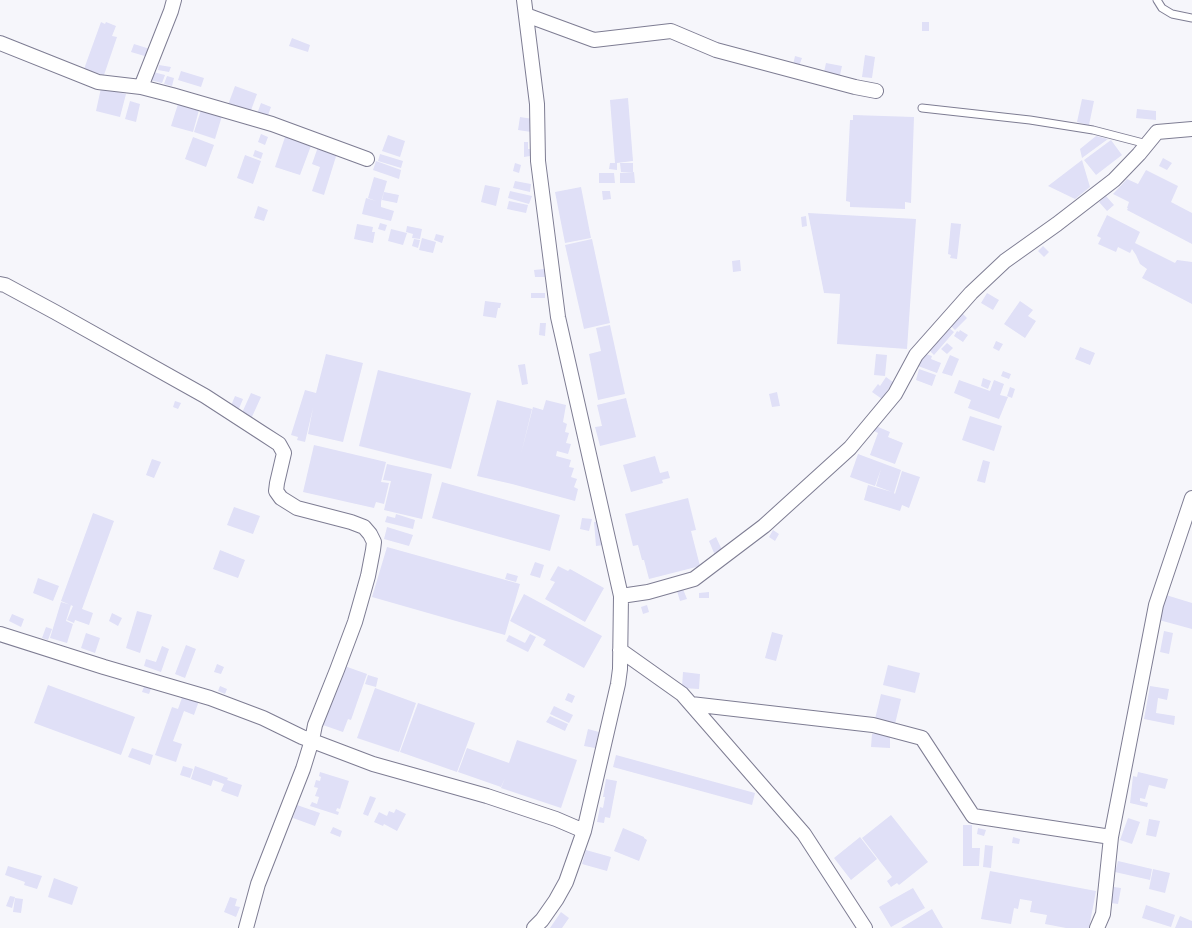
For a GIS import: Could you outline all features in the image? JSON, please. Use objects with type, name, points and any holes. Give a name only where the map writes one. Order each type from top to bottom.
[{"type":"street","points":[[141,87],[174,0]]},
{"type":"street","points":[[524,0],[537,104],[538,161],[558,317],[620,596],[618,684],[584,831],[566,882],[556,900],[534,928]]},
{"type":"street","points":[[526,15],[594,40],[671,30],[716,50],[855,87],[876,90]]},
{"type":"street","points":[[0,43],[98,82],[141,87],[172,94],[272,124],[367,159]]},
{"type":"street","points":[[620,596],[648,592],[694,579],[764,526],[850,448],[895,394],[916,355],[971,293],[1005,261],[1114,180],[1157,132],[1192,129]]},
{"type":"street","points":[[0,284],[55,312],[205,396],[279,444],[284,453],[276,491],[281,498],[297,508],[364,527],[374,542],[374,550],[355,622],[338,670],[315,725],[312,740],[290,803],[258,884],[246,928]]},
{"type":"street","points":[[1097,928],[1103,914],[1111,837],[1156,605],[1192,498]]},
{"type":"street","points":[[0,634],[210,698],[263,718],[302,737],[373,764],[487,796],[556,819],[584,831]]},
{"type":"street","points":[[620,650],[682,694],[691,704],[804,834],[865,928]]},
{"type":"street","points":[[691,704],[873,725],[922,738],[973,816],[1111,837]]},
{"type":"lane","points":[[1157,0],[1162,8],[1172,14],[1192,18]]},
{"type":"lane","points":[[922,108],[1030,120],[1094,130],[1147,144]]},
{"type":"building","points":[[101,22],[116,26],[112,36],[117,37],[104,75],[84,69]]},
{"type":"building","points":[[922,22],[929,22],[929,31],[922,31]]},
{"type":"building","points":[[292,38],[310,45],[308,52],[289,46]]},
{"type":"building","points":[[134,44],[150,49],[148,57],[131,52]]},
{"type":"building","points":[[865,55],[875,57],[872,78],[862,77]]},
{"type":"building","points":[[795,56],[802,58],[799,66],[793,65]]},
{"type":"building","points":[[826,63],[842,66],[840,75],[824,72]]},
{"type":"building","points":[[159,65],[171,67],[169,72],[158,70]]},
{"type":"building","points":[[181,71],[204,78],[201,87],[178,80]]},
{"type":"building","points":[[153,72],[165,75],[162,83],[150,80]]},
{"type":"building","points":[[167,76],[174,78],[172,86],[164,84]]},
{"type":"building","points":[[235,86],[257,94],[250,113],[228,105]]},
{"type":"building","points":[[101,88],[126,94],[120,117],[96,111]]},
{"type":"building","points":[[628,98],[633,161],[617,163],[617,170],[609,169],[610,163],[615,163],[610,100]]},
{"type":"building","points":[[1082,99],[1094,101],[1089,125],[1077,122]]},
{"type":"building","points":[[130,101],[140,104],[136,122],[125,119]]},
{"type":"building","points":[[261,103],[271,107],[267,118],[257,114]]},
{"type":"building","points":[[178,104],[199,110],[193,132],[171,126]]},
{"type":"building","points":[[1137,109],[1156,111],[1156,120],[1136,118]]},
{"type":"building","points":[[201,110],[222,116],[215,139],[194,132]]},
{"type":"building","points":[[853,115],[914,117],[911,203],[905,202],[905,209],[850,207],[850,202],[846,201],[850,120],[853,120]]},
{"type":"building","points":[[520,117],[533,119],[531,132],[518,130]]},
{"type":"building","points":[[261,134],[268,137],[265,145],[258,142]]},
{"type":"building","points":[[286,134],[312,143],[300,175],[275,167]]},
{"type":"building","points":[[388,135],[405,141],[400,157],[382,151]]},
{"type":"building","points":[[1096,136],[1108,139],[1082,158],[1080,149]]},
{"type":"building","points":[[193,137],[214,145],[206,167],[185,159]]},
{"type":"building","points":[[1111,140],[1122,155],[1096,175],[1084,160]]},
{"type":"building","points":[[524,142],[528,142],[530,156],[524,157]]},
{"type":"building","points":[[319,144],[338,150],[324,195],[312,191],[320,167],[312,164]]},
{"type":"building","points":[[255,150],[263,153],[261,159],[253,156]]},
{"type":"building","points":[[380,154],[403,161],[401,168],[378,161]]},
{"type":"building","points":[[245,155],[261,161],[253,184],[237,178]]},
{"type":"building","points":[[1163,158],[1172,163],[1167,170],[1159,166]]},
{"type":"building","points":[[1082,160],[1090,187],[1075,199],[1048,186]]},
{"type":"building","points":[[376,161],[401,170],[399,179],[373,170]]},
{"type":"building","points":[[515,163],[521,165],[519,173],[513,171]]},
{"type":"building","points":[[620,163],[633,163],[633,172],[621,172]]},
{"type":"building","points":[[1146,170],[1178,186],[1171,202],[1192,213],[1192,244],[1127,210],[1129,202],[1113,194],[1127,179],[1138,184]]},
{"type":"building","points":[[634,172],[635,183],[620,183],[620,173]]},
{"type":"building","points":[[599,173],[614,173],[615,183],[599,183]]},
{"type":"building","points":[[374,177],[387,181],[381,207],[394,211],[391,221],[362,214],[366,198],[376,201],[368,198]]},
{"type":"building","points":[[515,181],[531,184],[530,192],[513,188]]},
{"type":"building","points":[[485,185],[500,188],[496,206],[481,202]]},
{"type":"building","points":[[581,187],[591,238],[565,243],[555,192]]},
{"type":"building","points":[[510,191],[532,196],[529,204],[508,198]]},
{"type":"building","points":[[602,191],[610,191],[611,199],[603,200]]},
{"type":"building","points":[[384,192],[399,195],[397,203],[382,200]]},
{"type":"building","points":[[1106,196],[1114,205],[1107,211],[1099,202]]},
{"type":"building","points":[[509,201],[528,205],[526,213],[507,209]]},
{"type":"building","points":[[258,206],[268,210],[264,221],[254,218]]},
{"type":"building","points":[[808,213],[916,219],[907,349],[837,344],[840,294],[824,293]]},
{"type":"building","points":[[1107,215],[1140,232],[1135,243],[1175,263],[1177,260],[1192,262],[1192,304],[1142,278],[1147,269],[1140,264],[1132,249],[1130,253],[1118,247],[1116,252],[1098,244],[1101,238],[1097,236]]},
{"type":"building","points":[[806,216],[807,226],[802,227],[801,217]]},
{"type":"building","points":[[380,223],[387,225],[385,231],[378,229]]},
{"type":"building","points":[[951,223],[961,224],[957,259],[950,258],[951,255],[948,254]]},
{"type":"building","points":[[357,224],[373,227],[372,232],[375,232],[373,243],[354,239]]},
{"type":"building","points":[[407,226],[422,229],[420,239],[412,238],[413,234],[406,232]]},
{"type":"building","points":[[391,229],[407,233],[403,245],[388,241]]},
{"type":"building","points":[[436,234],[444,236],[442,243],[434,240]]},
{"type":"building","points":[[422,238],[436,242],[433,253],[419,250]]},
{"type":"building","points":[[414,239],[420,240],[418,248],[412,246]]},
{"type":"building","points":[[592,239],[610,323],[584,329],[565,245]]},
{"type":"building","points":[[1043,246],[1049,252],[1044,257],[1038,251]]},
{"type":"building","points":[[740,260],[741,271],[733,272],[732,261]]},
{"type":"building","points":[[544,269],[545,277],[535,277],[534,270]]},
{"type":"building","points":[[531,293],[545,293],[545,298],[531,298]]},
{"type":"building","points":[[987,293],[999,300],[993,310],[981,303]]},
{"type":"building","points":[[485,301],[501,303],[496,318],[483,316]]},
{"type":"building","points":[[1020,301],[1033,310],[1028,316],[1036,321],[1025,338],[1004,324]]},
{"type":"building","points":[[961,312],[967,318],[955,330],[949,324]]},
{"type":"building","points":[[540,323],[546,323],[545,336],[539,335]]},
{"type":"building","points":[[610,325],[625,394],[598,400],[589,354],[601,351],[596,328]]},
{"type":"building","points":[[947,326],[954,332],[934,355],[928,349]]},
{"type":"building","points":[[960,330],[968,335],[963,342],[954,336]]},
{"type":"building","points":[[996,341],[1003,344],[999,351],[993,348]]},
{"type":"building","points":[[947,343],[953,348],[947,354],[941,349]]},
{"type":"building","points":[[1080,347],[1095,353],[1090,365],[1075,359]]},
{"type":"building","points":[[923,353],[932,356],[931,359],[941,363],[937,373],[918,366]]},
{"type":"building","points":[[326,354],[363,363],[343,442],[308,434],[313,408],[305,442],[297,440],[298,437],[291,435],[305,390],[316,393]]},
{"type":"building","points":[[876,354],[887,355],[885,376],[874,375]]},
{"type":"building","points":[[950,355],[959,359],[952,376],[942,373]]},
{"type":"building","points":[[525,364],[528,384],[522,385],[518,365]]},
{"type":"building","points":[[919,369],[936,375],[932,386],[916,380]]},
{"type":"building","points":[[378,370],[471,393],[451,469],[359,446]]},
{"type":"building","points":[[1003,371],[1011,374],[1009,379],[1001,376]]},
{"type":"building","points":[[886,377],[893,382],[882,399],[872,392],[878,384],[880,386]]},
{"type":"building","points":[[983,378],[991,381],[988,389],[981,386]]},
{"type":"building","points":[[959,380],[990,391],[994,380],[1004,384],[1000,395],[1008,397],[999,419],[968,408],[971,400],[954,393]]},
{"type":"building","points":[[1010,387],[1015,389],[1012,398],[1007,396]]},
{"type":"building","points":[[777,392],[780,406],[772,407],[769,394]]},
{"type":"building","points":[[251,393],[261,397],[251,419],[241,415]]},
{"type":"building","points":[[235,396],[243,399],[238,411],[230,408]]},
{"type":"building","points":[[626,398],[636,437],[600,446],[595,427],[602,426],[597,405]]},
{"type":"building","points":[[497,400],[532,409],[521,454],[533,407],[543,410],[546,400],[566,405],[563,422],[567,424],[565,432],[569,433],[566,443],[571,444],[568,454],[557,451],[556,456],[571,460],[569,467],[574,468],[571,477],[577,479],[574,487],[578,489],[575,501],[477,476]]},
{"type":"building","points":[[175,401],[181,403],[178,409],[173,407]]},
{"type":"building","points":[[970,416],[1002,426],[994,451],[962,440]]},
{"type":"building","points":[[876,426],[890,432],[888,437],[903,443],[895,464],[870,455],[878,433],[874,431]]},
{"type":"building","points":[[314,445],[386,462],[381,482],[389,483],[384,504],[376,502],[374,508],[303,492]]},
{"type":"building","points":[[858,454],[901,470],[895,494],[902,471],[920,477],[909,508],[902,505],[900,511],[864,500],[868,485],[892,492],[876,486],[881,469],[875,486],[850,477]]},
{"type":"building","points":[[655,456],[660,473],[668,471],[670,478],[662,480],[663,483],[631,492],[623,465]]},
{"type":"building","points":[[152,459],[161,462],[154,478],[146,475]]},
{"type":"building","points":[[983,460],[990,462],[985,483],[977,481]]},
{"type":"building","points":[[387,464],[432,474],[422,519],[384,510],[391,481],[383,480]]},
{"type":"building","points":[[442,482],[560,515],[550,551],[432,518]]},
{"type":"building","points":[[688,498],[696,530],[691,531],[700,566],[649,579],[638,545],[633,546],[625,514]]},
{"type":"building","points":[[234,507],[260,516],[253,534],[227,525]]},
{"type":"building","points":[[93,513],[114,521],[82,609],[93,613],[89,625],[75,620],[74,623],[67,620],[73,606],[61,601]]},
{"type":"building","points":[[396,514],[415,520],[413,529],[385,522],[387,516],[395,518]]},
{"type":"building","points":[[582,518],[592,519],[589,531],[580,529]]},
{"type":"building","points":[[602,521],[604,545],[596,546],[594,522]]},
{"type":"building","points":[[387,527],[413,535],[409,546],[384,539]]},
{"type":"building","points":[[773,530],[779,534],[775,541],[769,537]]},
{"type":"building","points":[[716,537],[722,550],[714,553],[709,541]]},
{"type":"building","points":[[387,547],[520,584],[505,635],[372,597]]},
{"type":"building","points":[[220,550],[245,560],[238,578],[213,569]]},
{"type":"building","points":[[535,562],[544,565],[540,578],[530,575]]},
{"type":"building","points":[[558,566],[568,571],[570,569],[604,588],[585,622],[545,599],[555,582],[550,580]]},
{"type":"building","points":[[507,573],[518,576],[516,582],[505,579]]},
{"type":"building","points":[[38,578],[59,586],[53,601],[33,593]]},
{"type":"building","points":[[683,589],[687,599],[680,601],[677,591]]},
{"type":"building","points":[[709,592],[709,598],[699,598],[699,593]]},
{"type":"building","points":[[524,594],[602,636],[584,668],[543,645],[546,640],[510,621]]},
{"type":"building","points":[[1166,595],[1192,603],[1192,629],[1159,620]]},
{"type":"building","points":[[61,602],[71,605],[66,621],[73,624],[67,643],[50,638]]},
{"type":"building","points":[[647,605],[649,612],[643,614],[641,607]]},
{"type":"building","points":[[137,611],[152,615],[140,653],[126,648]]},
{"type":"building","points":[[112,613],[122,618],[118,626],[109,621]]},
{"type":"building","points":[[12,614],[24,619],[21,627],[9,621]]},
{"type":"building","points":[[46,627],[52,629],[48,640],[42,638]]},
{"type":"building","points":[[1164,631],[1173,633],[1169,654],[1160,652]]},
{"type":"building","points":[[772,632],[783,635],[776,661],[765,658]]},
{"type":"building","points":[[86,633],[100,638],[95,653],[81,648]]},
{"type":"building","points":[[530,634],[536,637],[528,652],[506,641],[509,635],[525,643]]},
{"type":"building","points":[[186,645],[196,649],[185,678],[175,674]]},
{"type":"building","points":[[162,646],[169,649],[161,672],[144,666],[146,659],[156,662]]},
{"type":"building","points":[[217,664],[224,667],[221,674],[214,672]]},
{"type":"building","points":[[339,664],[367,674],[351,720],[348,719],[343,732],[320,724]]},
{"type":"building","points":[[888,665],[920,673],[915,693],[883,685]]},
{"type":"building","points":[[683,672],[700,674],[699,689],[682,688]]},
{"type":"building","points":[[368,675],[378,678],[376,687],[365,684]]},
{"type":"building","points":[[145,684],[152,686],[149,694],[142,692]]},
{"type":"building","points":[[48,685],[135,717],[121,755],[34,723]]},
{"type":"building","points":[[220,686],[227,689],[225,694],[218,691]]},
{"type":"building","points":[[1150,686],[1169,689],[1167,700],[1158,698],[1156,713],[1175,716],[1174,725],[1144,719]]},
{"type":"building","points":[[375,688],[416,703],[399,752],[357,738]]},
{"type":"building","points":[[184,692],[200,698],[194,715],[184,711],[173,741],[182,744],[176,762],[155,755],[172,707],[178,709]]},
{"type":"building","points":[[568,693],[575,696],[572,703],[565,700]]},
{"type":"building","points":[[881,694],[901,699],[895,724],[875,719]]},
{"type":"building","points":[[418,703],[475,723],[457,772],[400,752]]},
{"type":"building","points":[[554,706],[573,715],[569,723],[550,714]]},
{"type":"building","points":[[550,716],[568,724],[565,731],[546,722]]},
{"type":"building","points":[[588,729],[599,732],[595,748],[584,746]]},
{"type":"building","points":[[872,734],[890,734],[890,748],[871,747]]},
{"type":"building","points":[[517,740],[577,760],[561,808],[501,788],[505,778],[501,787],[458,772],[467,748],[509,763]]},
{"type":"building","points":[[132,748],[153,755],[150,765],[128,757]]},
{"type":"building","points":[[616,755],[755,793],[752,805],[613,767]]},
{"type":"building","points":[[183,766],[193,769],[190,778],[180,775]]},
{"type":"building","points":[[195,766],[242,785],[238,797],[221,791],[224,784],[213,780],[211,786],[191,779]]},
{"type":"building","points":[[320,772],[349,781],[340,809],[337,808],[336,811],[339,812],[338,815],[310,806],[312,802],[317,804],[319,797],[315,796],[318,788],[314,787],[316,780],[320,781]]},
{"type":"building","points":[[1138,772],[1168,779],[1165,789],[1149,785],[1145,799],[1140,798],[1140,801],[1148,803],[1147,807],[1130,803],[1133,776],[1137,777]]},
{"type":"building","points":[[606,779],[617,781],[610,818],[605,817],[604,823],[597,822],[600,807],[603,808]]},
{"type":"building","points":[[370,796],[376,798],[368,816],[363,814]]},
{"type":"building","points":[[297,805],[320,813],[315,826],[293,818]]},
{"type":"building","points":[[396,809],[406,814],[397,831],[384,824],[383,826],[374,822],[379,812],[387,816],[389,811],[394,813]]},
{"type":"building","points":[[891,815],[928,862],[899,885],[897,883],[891,887],[887,881],[892,877],[862,838]]},
{"type":"building","points":[[1128,818],[1140,822],[1132,844],[1120,840]]},
{"type":"building","points":[[1149,819],[1160,821],[1156,837],[1146,835]]},
{"type":"building","points":[[963,825],[972,825],[972,848],[980,848],[979,866],[963,866]]},
{"type":"building","points":[[333,827],[342,831],[340,837],[330,833]]},
{"type":"building","points":[[623,828],[647,840],[639,861],[614,851]]},
{"type":"building","points":[[978,828],[986,830],[984,836],[977,834]]},
{"type":"building","points":[[860,837],[877,859],[851,880],[834,858]]},
{"type":"building","points":[[1013,837],[1020,839],[1019,844],[1012,843]]},
{"type":"building","points":[[985,845],[993,846],[991,868],[983,867]]},
{"type":"building","points":[[586,850],[611,857],[607,871],[582,864]]},
{"type":"building","points":[[1118,861],[1152,869],[1150,880],[1115,872]]},
{"type":"building","points":[[8,866],[42,876],[37,889],[24,885],[25,882],[5,875]]},
{"type":"building","points":[[1153,869],[1170,873],[1165,893],[1149,889]]},
{"type":"building","points":[[990,871],[1096,891],[1089,928],[1066,928],[1045,924],[1047,915],[1030,912],[1032,901],[1020,899],[1018,909],[1014,908],[1011,924],[981,919]]},
{"type":"building","points":[[54,878],[78,887],[72,905],[48,897]]},
{"type":"building","points":[[1114,887],[1121,888],[1118,904],[1111,903]]},
{"type":"building","points":[[913,888],[925,908],[891,927],[879,907]]},
{"type":"building","points":[[10,896],[15,897],[12,908],[6,906]]},
{"type":"building","points":[[230,897],[237,899],[235,906],[240,907],[236,917],[224,912]]},
{"type":"building","points":[[15,898],[23,899],[21,913],[13,912]]},
{"type":"building","points":[[1146,905],[1175,915],[1171,927],[1142,918]]},
{"type":"building","points":[[932,909],[943,928],[901,928]]},
{"type":"building","points":[[561,912],[569,918],[562,928],[550,928]]},
{"type":"building","points":[[1180,916],[1192,921],[1192,928],[1175,928]]}]
